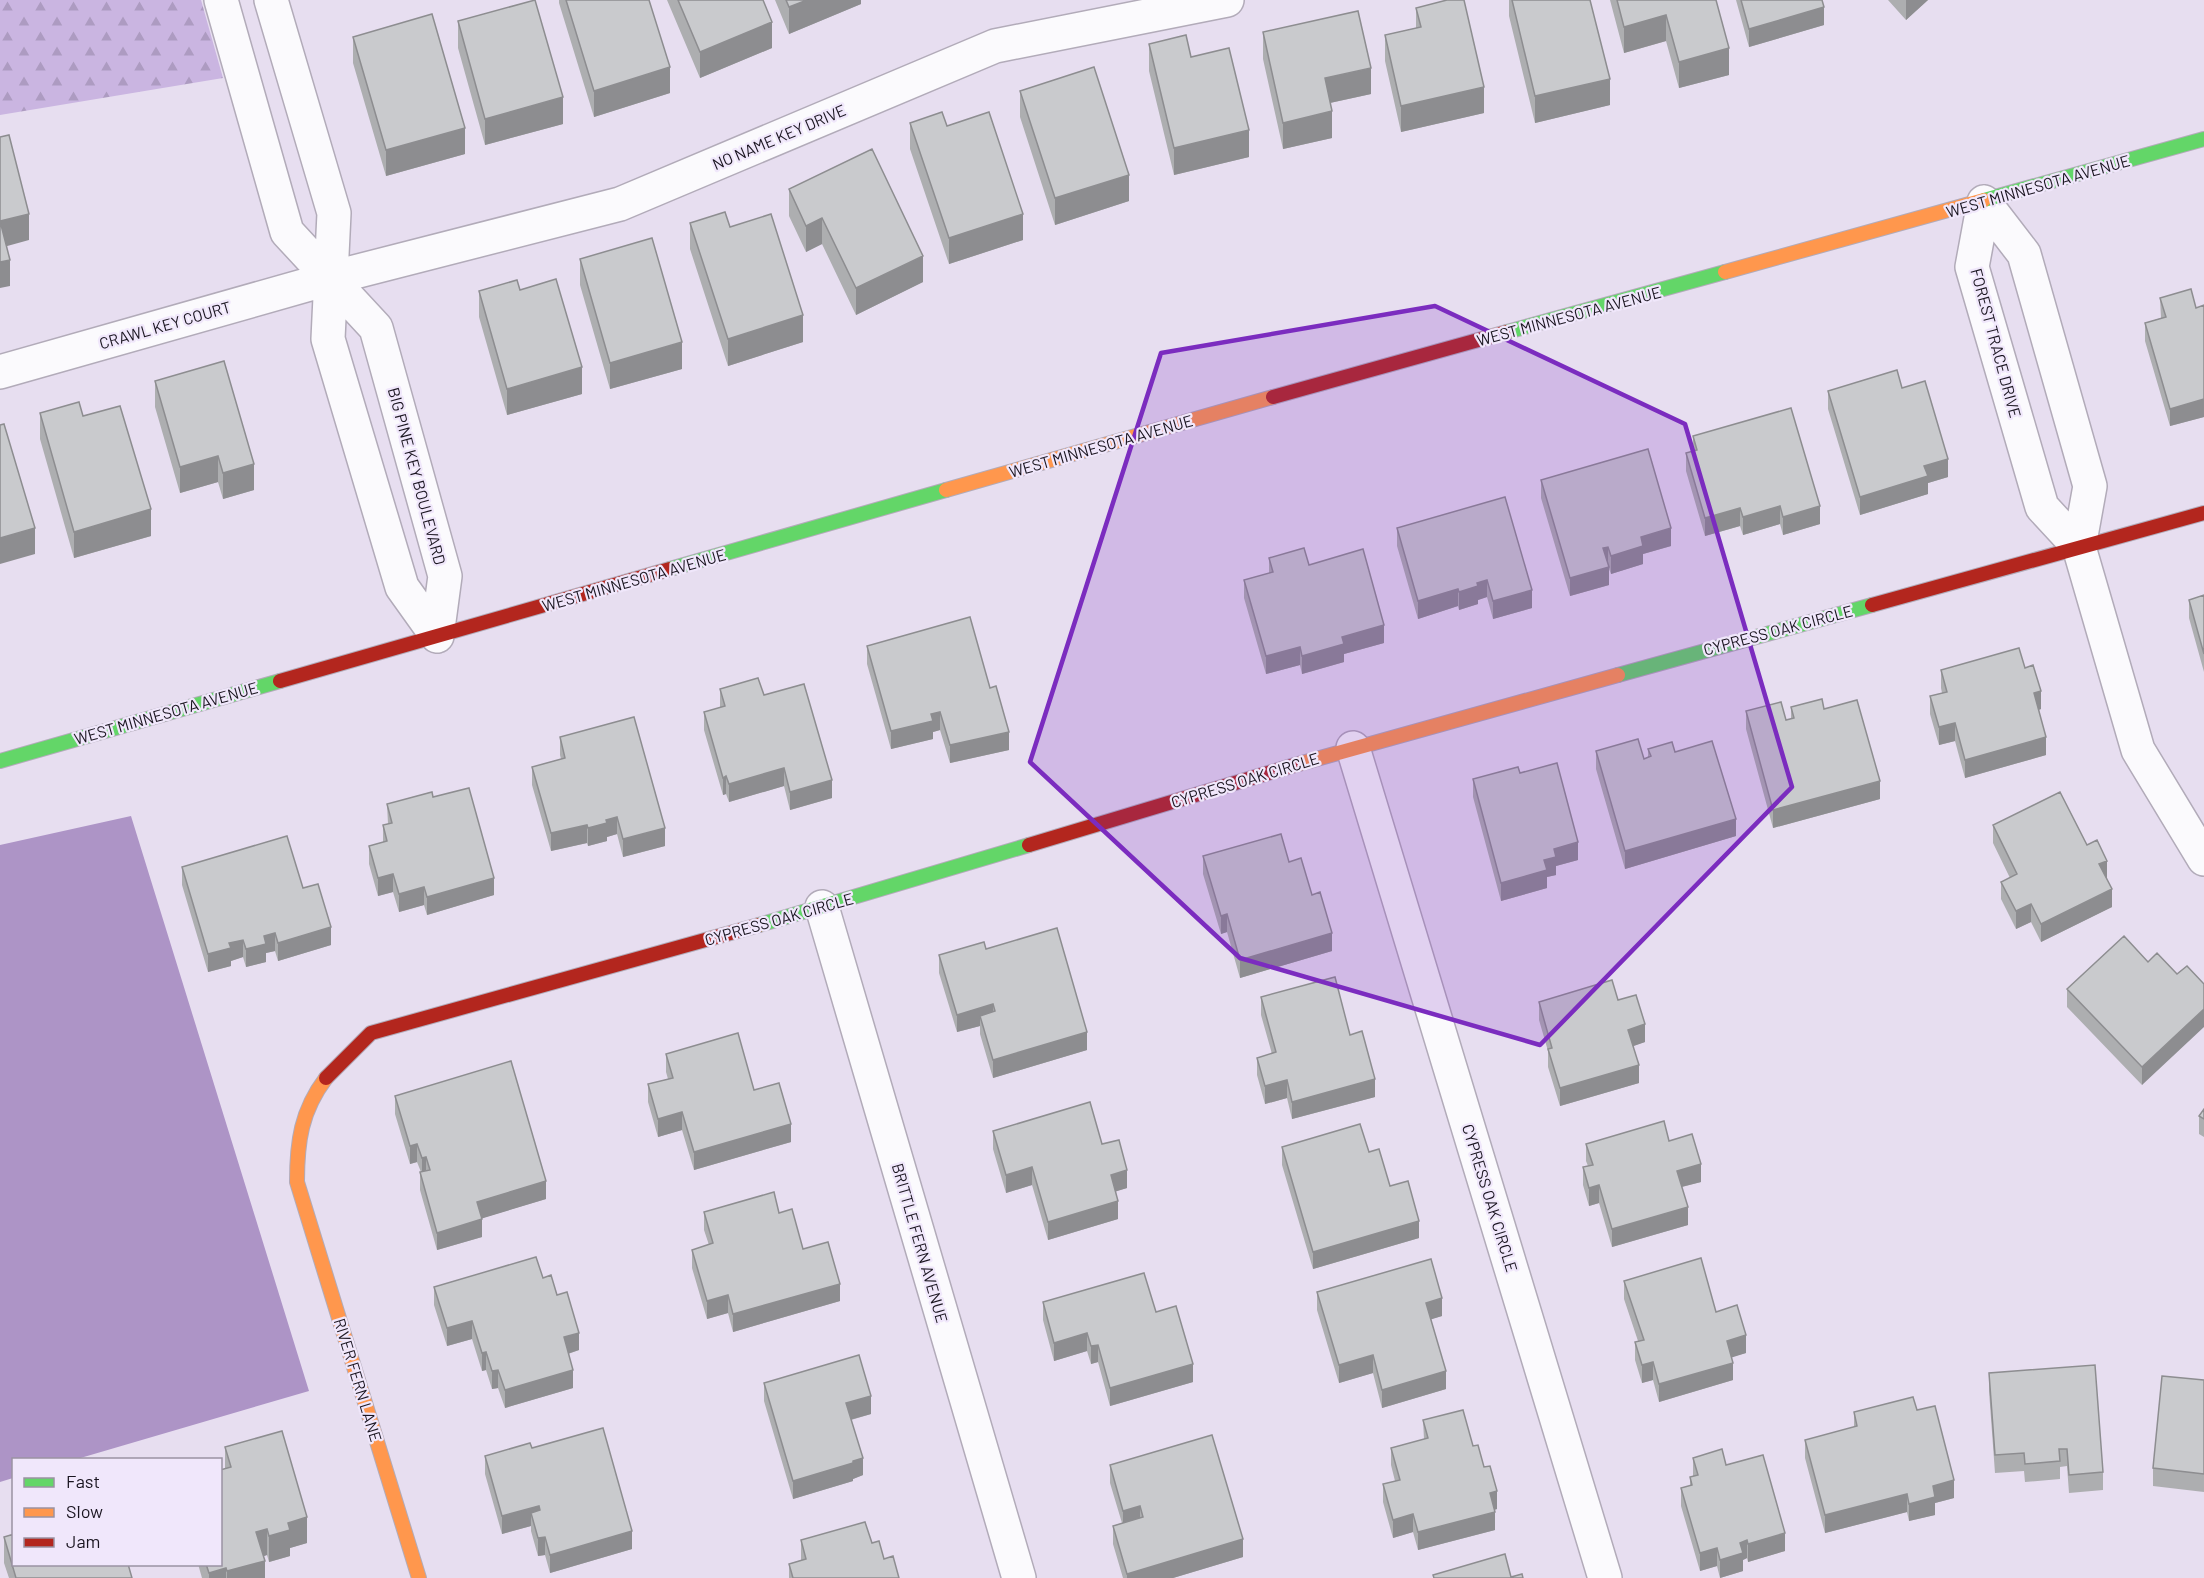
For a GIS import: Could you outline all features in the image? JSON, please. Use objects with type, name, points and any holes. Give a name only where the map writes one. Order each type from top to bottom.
[{"type":"street","name":"BIG PINE KEY BOULEVARD","points":[[221,0],[287,232],[376,328],[445,576],[437,636]]},
{"type":"street","points":[[271,0],[334,213],[328,339],[331,351],[402,587],[437,636]]},
{"type":"street","name":"NO NAME KEY DRIVE","points":[[331,279],[620,204],[995,46],[1227,0]]},
{"type":"street","name":"WEST MINNESOTA AVENUE","points":[[0,761],[1227,410],[1984,202],[2204,139]]},
{"type":"street","name":"FOREST TRACE DRIVE","points":[[1984,202],[1972,267],[2042,507],[2079,547]]},
{"type":"street","name":"FOREST TRACE DRIVE","points":[[1984,202],[2024,254],[2090,486],[2079,547],[2138,750],[2204,859]]},
{"type":"street","name":"CRAWL KEY COURT","points":[[0,372],[331,279]]},
{"type":"street","name":"CYPRESS OAK CIRCLE","points":[[297,1182],[298,1138],[315,1092],[342,1057],[371,1033],[822,907],[1353,748],[2204,513]]},
{"type":"street","name":"CYPRESS OAK CIRCLE","points":[[1353,748],[1605,1578]]},
{"type":"street","name":"BRITTLE FERN AVENUE","points":[[822,907],[1019,1578]]},
{"type":"street","name":"RIVER FERN LANE","points":[[297,1182],[419,1578]]},
{"type":"highlighted area","points":[[1435,306],[1685,424],[1792,787],[1540,1045],[1240,958],[1030,762],[1161,353]]},
{"type":"green space","points":[[0,0],[201,0],[223,78],[0,115]]},
{"type":"shaded area","points":[[131,816],[309,1391],[80,1458],[12,1458],[12,1478],[0,1482],[0,845]]},
{"type":"building","points":[[535,0],[563,97],[485,119],[458,21]]},
{"type":"building","points":[[566,0],[649,0],[670,67],[594,91]]},
{"type":"building","points":[[678,0],[763,0],[772,22],[700,52]]},
{"type":"building","points":[[786,0],[807,0],[789,7]]},
{"type":"building","points":[[1447,0],[1464,0],[1484,87],[1401,106],[1385,35],[1421,27],[1416,8]]},
{"type":"building","points":[[1512,0],[1590,0],[1610,79],[1535,96]]},
{"type":"building","points":[[1617,0],[1716,0],[1729,48],[1679,62],[1666,15],[1624,27]]},
{"type":"building","points":[[1741,0],[1822,0],[1824,7],[1749,29]]},
{"type":"building","points":[[1358,11],[1371,68],[1325,78],[1332,111],[1283,123],[1263,32]]},
{"type":"building","points":[[432,14],[465,128],[386,150],[353,37]]},
{"type":"building","points":[[1186,35],[1191,57],[1229,48],[1249,130],[1174,148],[1149,44]]},
{"type":"building","points":[[1094,67],[1129,175],[1055,198],[1020,91]]},
{"type":"building","points":[[942,112],[947,126],[989,112],[1023,214],[949,238],[910,123]]},
{"type":"building","points":[[9,135],[29,214],[0,221],[0,137]]},
{"type":"building","points":[[872,149],[923,256],[856,288],[822,218],[806,226],[789,189]]},
{"type":"building","points":[[725,212],[730,227],[771,214],[803,315],[728,339],[690,223]]},
{"type":"building","points":[[0,221],[10,260],[0,262]]},
{"type":"building","points":[[652,238],[682,342],[610,363],[580,259]]},
{"type":"building","points":[[556,279],[582,367],[507,389],[479,291],[517,280],[520,290]]},
{"type":"building","points":[[2191,289],[2196,308],[2204,305],[2204,399],[2170,409],[2145,323],[2166,317],[2160,298]]},
{"type":"building","points":[[224,361],[254,464],[223,473],[218,456],[180,467],[155,381]]},
{"type":"building","points":[[1897,370],[1902,388],[1925,381],[1948,459],[1924,466],[1928,476],[1860,497],[1828,391]]},
{"type":"building","points":[[79,402],[83,416],[120,406],[151,509],[74,532],[40,413]]},
{"type":"building","points":[[1791,408],[1820,506],[1783,517],[1780,506],[1743,517],[1740,508],[1705,518],[1686,453],[1697,450],[1693,436]]},
{"type":"building","points":[[4,424],[35,528],[0,538],[0,425]]},
{"type":"building","points":[[1648,449],[1671,528],[1641,537],[1643,546],[1611,556],[1608,547],[1603,548],[1609,567],[1570,578],[1541,480]]},
{"type":"building","points":[[1505,497],[1532,590],[1493,601],[1487,580],[1477,583],[1478,586],[1459,592],[1458,589],[1418,601],[1397,528]]},
{"type":"building","points":[[1304,548],[1309,565],[1363,549],[1384,625],[1342,637],[1344,644],[1302,656],[1300,647],[1266,656],[1244,580],[1273,572],[1269,558]]},
{"type":"building","points":[[2204,595],[2204,654],[2189,600]]},
{"type":"building","points":[[970,617],[990,688],[996,686],[1009,732],[950,745],[940,712],[931,714],[933,721],[891,731],[867,646]]},
{"type":"building","points":[[2019,648],[2025,668],[2033,665],[2041,691],[2034,693],[2046,737],[1965,760],[1955,723],[1939,727],[1930,696],[1947,692],[1941,670]]},
{"type":"building","points":[[758,678],[764,695],[804,684],[832,780],[790,792],[784,768],[729,784],[726,776],[723,778],[704,712],[725,706],[720,689]]},
{"type":"building","points":[[1822,699],[1824,709],[1857,700],[1880,781],[1773,810],[1746,711],[1781,702],[1786,720],[1794,718],[1791,707]]},
{"type":"building","points":[[634,717],[665,828],[623,839],[617,817],[606,820],[607,823],[588,828],[587,825],[551,833],[532,767],[565,758],[560,737]]},
{"type":"building","points":[[1638,739],[1644,759],[1651,756],[1648,749],[1672,742],[1675,752],[1712,741],[1736,819],[1625,851],[1596,751]]},
{"type":"building","points":[[1557,763],[1578,842],[1554,849],[1556,857],[1544,860],[1547,870],[1501,883],[1473,779],[1518,767],[1520,773]]},
{"type":"building","points":[[469,788],[494,878],[427,897],[424,887],[399,894],[393,874],[378,878],[369,846],[387,841],[383,825],[392,823],[387,804],[432,792],[433,797]]},
{"type":"building","points":[[2060,792],[2087,845],[2097,840],[2107,861],[2099,864],[2112,889],[2041,924],[2031,904],[2016,911],[2001,882],[2017,874],[1993,825]]},
{"type":"building","points":[[1281,834],[1289,862],[1301,858],[1312,895],[1320,892],[1332,933],[1240,960],[1227,914],[1221,916],[1203,856]]},
{"type":"building","points":[[287,836],[303,888],[318,884],[331,927],[278,943],[275,933],[264,936],[266,944],[246,949],[243,940],[229,943],[231,948],[208,954],[182,867]]},
{"type":"building","points":[[1057,928],[1087,1032],[993,1060],[980,1016],[995,1011],[993,1004],[957,1015],[939,955],[984,942],[986,949]]},
{"type":"building","points":[[2124,936],[2148,962],[2157,953],[2177,974],[2187,966],[2204,984],[2204,1009],[2142,1067],[2067,989]]},
{"type":"building","points":[[1335,977],[1350,1035],[1362,1031],[1375,1079],[1292,1102],[1287,1080],[1265,1086],[1257,1058],[1276,1052],[1261,997]]},
{"type":"building","points":[[1612,980],[1618,1000],[1636,995],[1645,1024],[1628,1030],[1639,1065],[1560,1088],[1548,1049],[1552,1048],[1539,1002]]},
{"type":"building","points":[[738,1033],[754,1090],[779,1083],[791,1124],[694,1152],[682,1112],[658,1119],[648,1084],[673,1078],[666,1054]]},
{"type":"building","points":[[511,1061],[546,1181],[477,1202],[482,1219],[437,1233],[420,1172],[430,1170],[426,1157],[422,1158],[417,1144],[410,1146],[395,1096]]},
{"type":"building","points":[[1090,1102],[1102,1144],[1119,1140],[1127,1170],[1111,1175],[1118,1201],[1048,1222],[1032,1167],[1006,1175],[993,1131]]},
{"type":"building","points":[[2204,1109],[2204,1119],[2199,1116]]},
{"type":"building","points":[[1664,1121],[1669,1141],[1692,1134],[1701,1164],[1677,1171],[1688,1207],[1612,1229],[1599,1185],[1589,1188],[1583,1167],[1593,1165],[1586,1144]]},
{"type":"building","points":[[1360,1124],[1369,1152],[1379,1149],[1390,1186],[1408,1181],[1419,1221],[1313,1252],[1282,1147]]},
{"type":"building","points":[[774,1192],[779,1213],[792,1209],[803,1249],[828,1242],[840,1284],[733,1314],[728,1295],[707,1301],[692,1250],[713,1243],[704,1212]]},
{"type":"building","points":[[536,1257],[543,1278],[551,1275],[557,1295],[567,1292],[579,1333],[564,1337],[573,1370],[505,1390],[498,1370],[492,1371],[486,1352],[482,1353],[472,1321],[447,1328],[434,1287]]},
{"type":"building","points":[[1701,1258],[1716,1312],[1737,1305],[1746,1335],[1727,1341],[1733,1363],[1659,1384],[1653,1362],[1642,1365],[1635,1342],[1644,1340],[1624,1281]]},
{"type":"building","points":[[1431,1259],[1442,1298],[1426,1303],[1446,1371],[1382,1390],[1373,1355],[1339,1365],[1317,1292]]},
{"type":"building","points":[[1144,1273],[1156,1312],[1176,1306],[1193,1364],[1110,1388],[1098,1345],[1091,1346],[1087,1333],[1054,1343],[1043,1302]]},
{"type":"building","points":[[859,1355],[871,1396],[846,1403],[863,1458],[793,1481],[764,1383]]},
{"type":"building","points":[[2095,1365],[2103,1472],[2069,1475],[2067,1449],[2059,1449],[2060,1461],[2025,1464],[2024,1453],[1995,1455],[1989,1373]]},
{"type":"building","points":[[2162,1376],[2204,1380],[2204,1474],[2153,1468]]},
{"type":"building","points":[[1913,1397],[1917,1410],[1935,1406],[1954,1480],[1933,1486],[1935,1497],[1909,1504],[1907,1494],[1825,1515],[1805,1440],[1857,1426],[1854,1412]]},
{"type":"building","points":[[1463,1410],[1473,1446],[1478,1445],[1484,1467],[1490,1466],[1497,1491],[1490,1493],[1495,1512],[1418,1532],[1413,1514],[1393,1520],[1383,1484],[1400,1480],[1391,1448],[1428,1438],[1423,1420]]},
{"type":"building","points":[[603,1428],[632,1531],[550,1555],[545,1537],[538,1538],[531,1513],[540,1510],[539,1506],[502,1516],[485,1456],[530,1443],[532,1448]]},
{"type":"building","points":[[282,1431],[307,1517],[288,1523],[290,1530],[269,1536],[267,1529],[256,1532],[265,1561],[227,1571],[226,1568],[209,1573],[207,1566],[222,1566],[222,1469],[231,1467],[225,1447]]},
{"type":"building","points":[[1212,1435],[1243,1539],[1127,1574],[1113,1526],[1143,1517],[1140,1506],[1123,1511],[1110,1465]]},
{"type":"building","points":[[1722,1449],[1726,1465],[1763,1455],[1785,1533],[1748,1544],[1747,1540],[1740,1543],[1743,1553],[1720,1560],[1717,1548],[1700,1553],[1681,1488],[1692,1485],[1690,1477],[1698,1475],[1693,1458]]},
{"type":"building","points":[[865,1522],[872,1543],[879,1541],[884,1559],[893,1556],[899,1578],[793,1578],[789,1564],[806,1559],[801,1540]]},
{"type":"building","points":[[12,1535],[12,1564],[4,1537]]},
{"type":"building","points":[[1505,1554],[1511,1577],[1522,1574],[1523,1578],[1434,1578],[1433,1575]]},
{"type":"building","points":[[12,1566],[129,1566],[132,1578],[16,1578]]},
{"type":"traffic: fast","points":[[1984,200],[2204,139]]},
{"type":"traffic: fast","points":[[1507,332],[1725,272]]},
{"type":"traffic: fast","points":[[670,569],[946,490]]},
{"type":"traffic: fast","points":[[1618,675],[1872,605]]},
{"type":"traffic: fast","points":[[0,761],[280,681]]},
{"type":"traffic: fast","points":[[759,925],[1029,845]]},
{"type":"traffic: slow","points":[[1725,272],[1984,200]]},
{"type":"traffic: slow","points":[[946,490],[1273,397]]},
{"type":"traffic: slow","points":[[1295,765],[1618,675]]},
{"type":"traffic: slow","points":[[326,1078],[311,1103],[302,1127],[297,1182],[419,1578]]},
{"type":"traffic: jam","points":[[1273,397],[1507,332]]},
{"type":"traffic: jam","points":[[1872,605],[2204,513]]},
{"type":"traffic: jam","points":[[280,681],[670,569]]},
{"type":"traffic: jam","points":[[1029,845],[1295,765]]},
{"type":"traffic: jam","points":[[326,1078],[371,1033],[759,925]]}]
